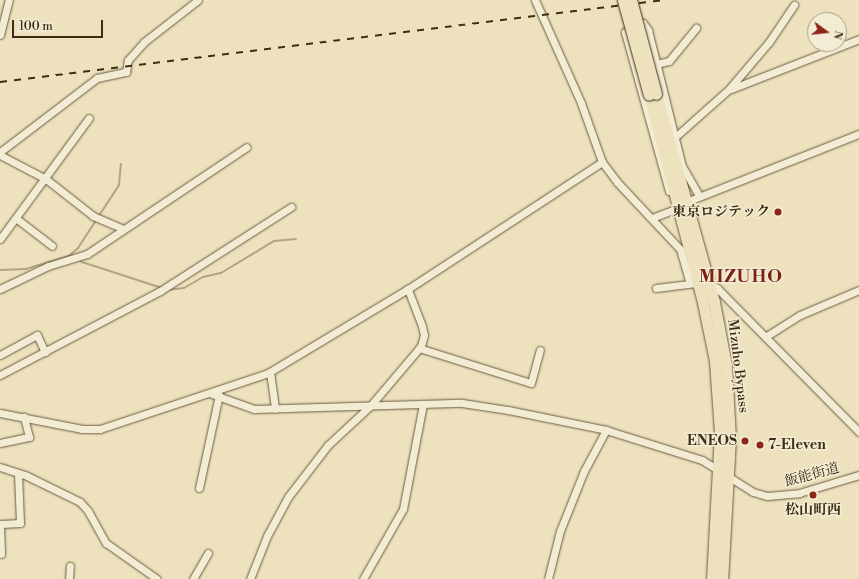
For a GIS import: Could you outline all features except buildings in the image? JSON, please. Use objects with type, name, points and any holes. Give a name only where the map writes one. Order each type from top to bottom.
[{"type":"highway","name":"Mizuho Bypass","points":[[623,0],[686,202],[699,283],[717,374],[720,416],[712,579]]},
{"type":"highway","name":"Mizuho Bypass","points":[[631,0],[677,212],[699,283],[723,345],[728,383],[730,438],[722,579]]},
{"type":"street","points":[[0,35],[9,0]]},
{"type":"street","points":[[0,152],[96,78],[126,72],[128,60],[144,42],[198,0]]},
{"type":"street","points":[[535,0],[581,103],[602,162],[617,182],[680,249],[699,283]]},
{"type":"street","points":[[674,138],[729,90],[769,42],[794,5]]},
{"type":"street","points":[[652,218],[677,212],[658,155],[625,32],[632,25],[643,23],[648,30],[674,138],[684,172],[699,196]]},
{"type":"street","points":[[656,64],[669,61],[696,28]]},
{"type":"street","points":[[729,90],[859,39]]},
{"type":"street","points":[[0,239],[17,219],[89,118]]},
{"type":"street","points":[[686,202],[859,134]]},
{"type":"street","points":[[0,289],[48,266],[78,259],[247,147]]},
{"type":"street","points":[[0,155],[46,179],[97,218],[123,230]]},
{"type":"street","points":[[0,413],[90,430],[216,394],[270,372],[408,289],[602,162]]},
{"type":"street","points":[[0,375],[163,290],[291,207]]},
{"type":"street","points":[[17,219],[52,246]]},
{"type":"street","points":[[656,288],[699,283],[717,288],[859,432]]},
{"type":"street","points":[[250,579],[267,536],[288,497],[328,445],[371,405],[419,348],[424,335],[408,289]]},
{"type":"street","points":[[765,336],[800,315],[859,290]]},
{"type":"street","points":[[0,355],[37,335],[45,352]]},
{"type":"street","points":[[419,348],[531,383],[540,350]]},
{"type":"street","points":[[270,372],[276,409]]},
{"type":"street","points":[[199,488],[216,394]]},
{"type":"street","name":"飯能街道","points":[[216,394],[254,409],[371,405],[469,404],[606,430],[702,460],[753,492],[773,497],[799,493],[859,475]]},
{"type":"street","points":[[363,579],[403,509],[409,486],[423,404]]},
{"type":"street","points":[[0,443],[29,437],[24,417]]},
{"type":"street","points":[[548,579],[560,531],[584,471],[606,430]]},
{"type":"street","points":[[0,466],[80,502],[88,512],[106,543],[157,579]]},
{"type":"street","points":[[1,554],[0,524],[20,523],[18,473]]},
{"type":"street","points":[[193,579],[208,553]]},
{"type":"street","points":[[69,579],[70,566]]},
{"type":"waterway","points":[[70,255],[78,248],[119,185],[121,164]]},
{"type":"waterway","points":[[166,290],[184,288],[203,277],[221,273],[274,241],[296,239]]},
{"type":"waterway","points":[[0,270],[26,269],[72,255]]},
{"type":"waterway","points":[[78,258],[82,262],[162,288]]},
{"type":"railway","points":[[0,82],[664,0]]},
{"type":"place","name":"東京ロジテック","points":[[778,212]]},
{"type":"place","name":"ENEOS","points":[[745,441]]},
{"type":"place","name":"7-Eleven","points":[[760,445]]},
{"type":"place","name":"松山町西","points":[[813,495]]},
{"type":"district","name":"MIZUHO","points":[[741,277]]}]
